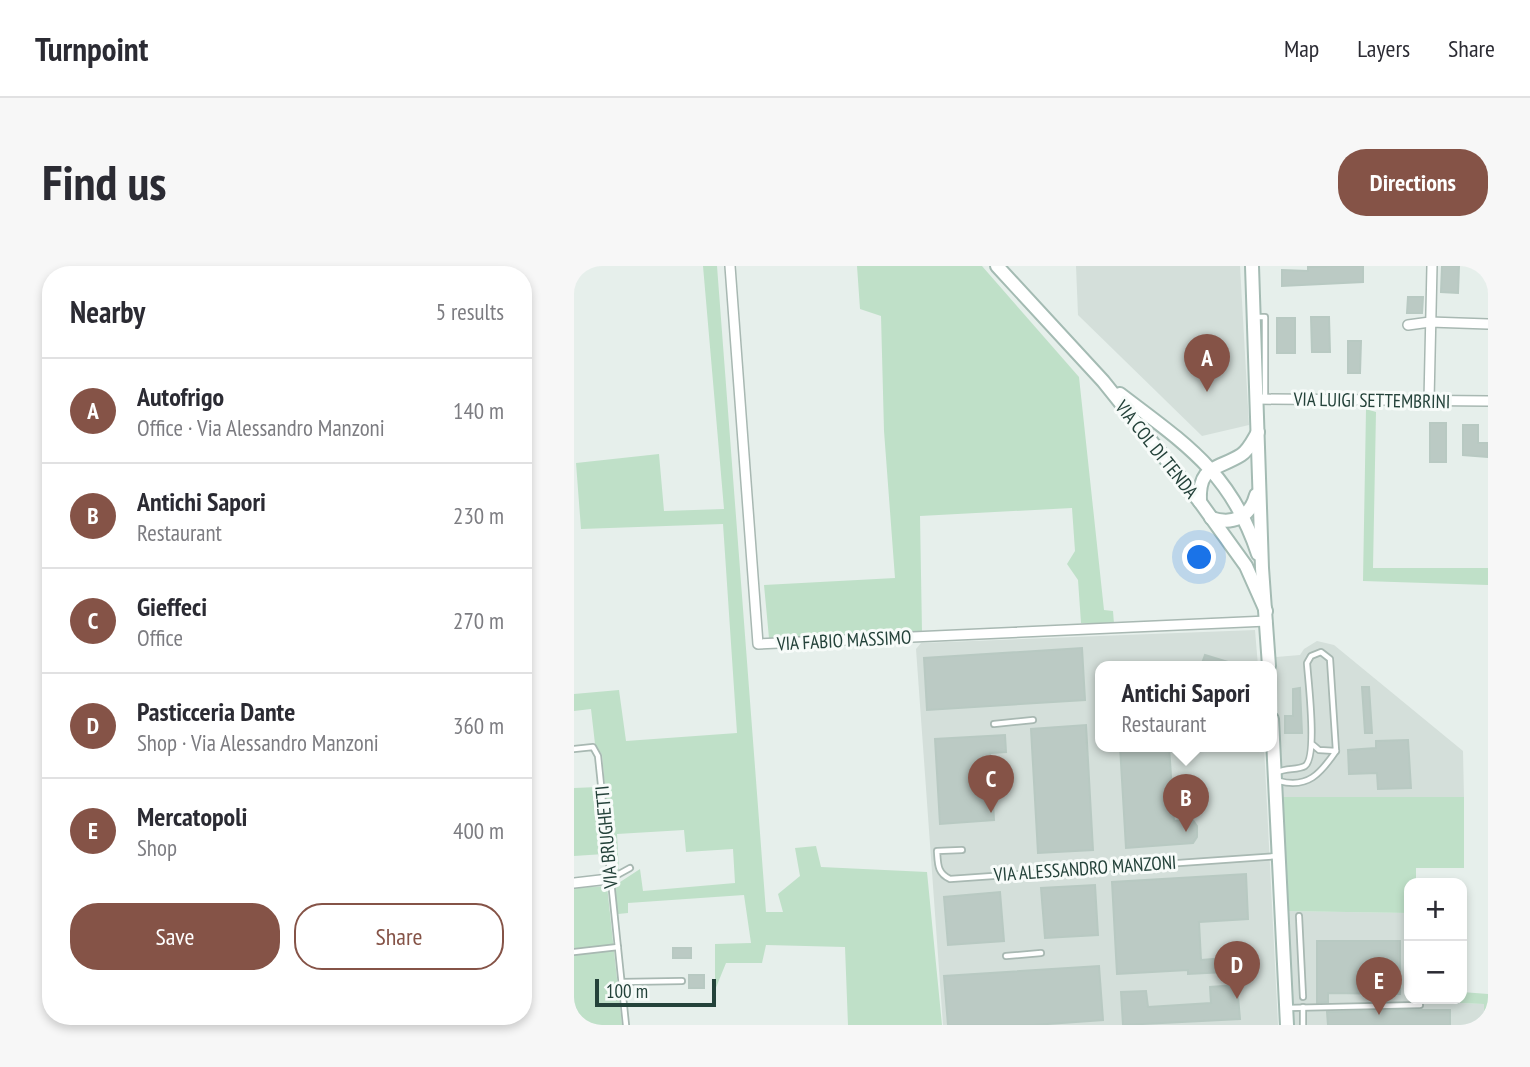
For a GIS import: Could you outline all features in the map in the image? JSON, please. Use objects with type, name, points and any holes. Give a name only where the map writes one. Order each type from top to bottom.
[{"type":"main road","name":"VIA COL DI TENDA","points":[[996,266],[1103,381],[1200,502],[1246,566],[1267,616]]},
{"type":"main road","points":[[1252,266],[1261,399],[1258,432],[1259,484],[1269,661]]},
{"type":"main road","name":"VIA COL DI TENDA","points":[[1103,381],[1193,449],[1211,468],[1242,517],[1262,568]]},
{"type":"main road","points":[[1200,502],[1201,484],[1211,468],[1240,456],[1258,432]]},
{"type":"main road","points":[[1242,517],[1254,502],[1259,484]]},
{"type":"main road","name":"VIA COL DI TENDA","points":[[1211,518],[1230,522],[1242,517]]},
{"type":"main road","points":[[1274,752],[1287,1025]]},
{"type":"street","name":"VIA FABIO MASSIMO","points":[[730,266],[758,644],[1267,616]]},
{"type":"street","points":[[1429,400],[1432,266]]},
{"type":"street","points":[[1408,325],[1430,322],[1488,324]]},
{"type":"street","name":"VIA LUIGI SETTEMBRINI","points":[[1261,399],[1488,401]]},
{"type":"street","points":[[574,883],[609,879]]},
{"type":"lane","points":[[1321,652],[1330,659],[1336,751],[1319,775],[1309,782],[1281,783],[1275,776],[1280,770],[1303,767],[1309,761],[1312,744],[1307,663],[1311,656],[1321,652]]},
{"type":"lane","points":[[994,724],[1033,720]]},
{"type":"lane","points":[[1312,744],[1319,750],[1336,751]]},
{"type":"lane","name":"VIA BRUGHETTI","points":[[574,748],[593,747],[598,756],[626,1025]]},
{"type":"lane","name":"VIA ALESSANDRO MANZONI","points":[[962,850],[937,851],[938,869],[942,876],[950,879],[1279,856]]},
{"type":"lane","points":[[609,879],[630,868]]},
{"type":"lane","points":[[1298,916],[1303,997]]},
{"type":"lane","points":[[1282,937],[1300,936]]},
{"type":"lane","points":[[574,952],[618,947]]},
{"type":"lane","points":[[1006,956],[1041,953]]},
{"type":"lane","points":[[622,982],[682,981]]},
{"type":"lane","points":[[1286,1008],[1420,1005]]},
{"type":"lane","points":[[1303,1007],[1303,1025]]},
{"type":"shaded area","points":[[1076,266],[1240,266],[1249,425],[1202,436],[1078,315]]},
{"type":"shaded area","points":[[1255,630],[1258,661],[1095,661],[1095,752],[1264,752],[1278,1025],[943,1025],[916,649],[921,643]]},
{"type":"shaded area","points":[[1317,641],[1334,645],[1463,751],[1464,797],[1281,797],[1276,657],[1300,655]]},
{"type":"shaded area","points":[[1285,911],[1404,913],[1404,1004],[1484,1004],[1484,1025],[1290,1025]]},
{"type":"green space","points":[[703,266],[717,266],[766,912],[783,912],[778,894],[800,876],[795,848],[816,846],[821,867],[927,872],[942,1025],[848,1025],[845,947],[766,945],[762,963],[726,963],[715,990],[715,944],[751,943],[744,895],[628,903],[628,913],[618,914],[614,886],[640,869],[643,891],[735,883],[733,849],[686,852],[684,830],[617,834],[619,871],[613,875],[602,755],[595,744],[591,709],[574,711],[574,694],[619,690],[626,741],[737,733],[723,524],[581,529],[576,463],[659,454],[664,511],[724,509]]},
{"type":"green space","points":[[857,266],[982,266],[1079,377],[1104,610],[1113,611],[1114,624],[1081,623],[1078,580],[1067,564],[1075,551],[1072,508],[920,516],[922,632],[769,638],[764,585],[895,578],[884,431],[881,316],[860,309]]},
{"type":"green space","points":[[1366,409],[1376,412],[1373,568],[1488,568],[1488,585],[1363,581]]},
{"type":"green space","points":[[598,787],[604,854],[574,856],[574,788]]},
{"type":"green space","points":[[1281,797],[1464,797],[1464,868],[1416,868],[1416,878],[1404,878],[1404,913],[1285,911]]},
{"type":"green space","points":[[607,886],[622,1025],[574,1025],[574,888]]},
{"type":"green space","points":[[1467,992],[1488,994],[1488,1015],[1484,1015],[1484,1004],[1467,1003]]},
{"type":"building","points":[[1363,266],[1363,282],[1282,286],[1282,270],[1308,271],[1308,267]]},
{"type":"building","points":[[1442,266],[1459,266],[1458,293],[1441,292]]},
{"type":"building","points":[[1408,297],[1423,297],[1422,313],[1407,313]]},
{"type":"building","points":[[1311,317],[1329,317],[1330,352],[1312,352]]},
{"type":"building","points":[[1277,318],[1295,318],[1295,353],[1277,353]]},
{"type":"building","points":[[1348,341],[1361,341],[1360,373],[1348,373]]},
{"type":"building","points":[[1430,423],[1446,423],[1446,462],[1430,462]]},
{"type":"building","points":[[1463,425],[1478,425],[1478,443],[1488,443],[1488,457],[1463,455]]},
{"type":"building","points":[[1082,648],[1085,700],[927,710],[924,658]]},
{"type":"building","points":[[1205,655],[1225,661],[1203,661]]},
{"type":"building","points":[[1362,687],[1369,687],[1372,733],[1365,733]]},
{"type":"building","points":[[1300,688],[1302,733],[1285,733],[1285,716],[1293,716],[1293,689]]},
{"type":"building","points":[[1086,725],[1093,850],[1038,853],[1031,729]]},
{"type":"building","points":[[1005,735],[1006,752],[990,753],[994,820],[940,824],[935,739]]},
{"type":"building","points":[[1408,740],[1411,788],[1378,789],[1377,773],[1349,774],[1348,750],[1376,748],[1376,741]]},
{"type":"building","points":[[1120,752],[1169,752],[1174,821],[1192,819],[1197,826],[1197,837],[1193,843],[1126,848]]},
{"type":"building","points":[[1246,874],[1248,919],[1199,922],[1201,960],[1224,958],[1225,972],[1188,974],[1188,970],[1117,974],[1112,882]]},
{"type":"building","points":[[1095,885],[1098,935],[1045,938],[1041,888]]},
{"type":"building","points":[[1000,892],[1004,941],[948,945],[944,897]]},
{"type":"building","points":[[1317,941],[1400,941],[1400,994],[1328,993],[1328,1002],[1317,1003]]},
{"type":"building","points":[[673,948],[691,948],[691,958],[673,958]]},
{"type":"building","points":[[1099,966],[1103,1020],[1034,1025],[948,1025],[944,976]]},
{"type":"building","points":[[689,975],[704,975],[704,988],[689,988]]},
{"type":"building","points":[[1237,985],[1240,1019],[1123,1025],[1121,992],[1146,991],[1148,1007],[1211,1003],[1210,987]]},
{"type":"building","points":[[1450,1010],[1450,1025],[1328,1025],[1327,1012]]},
{"type":"place","name":"Autofrigo","points":[[1207,392]]},
{"type":"place","name":"Gieffeci","points":[[991,813]]},
{"type":"place","name":"Antichi Sapori","points":[[1186,832]]},
{"type":"place","name":"Pasticceria Dante","points":[[1237,999]]},
{"type":"place","name":"Mercatopoli","points":[[1379,1015]]}]
